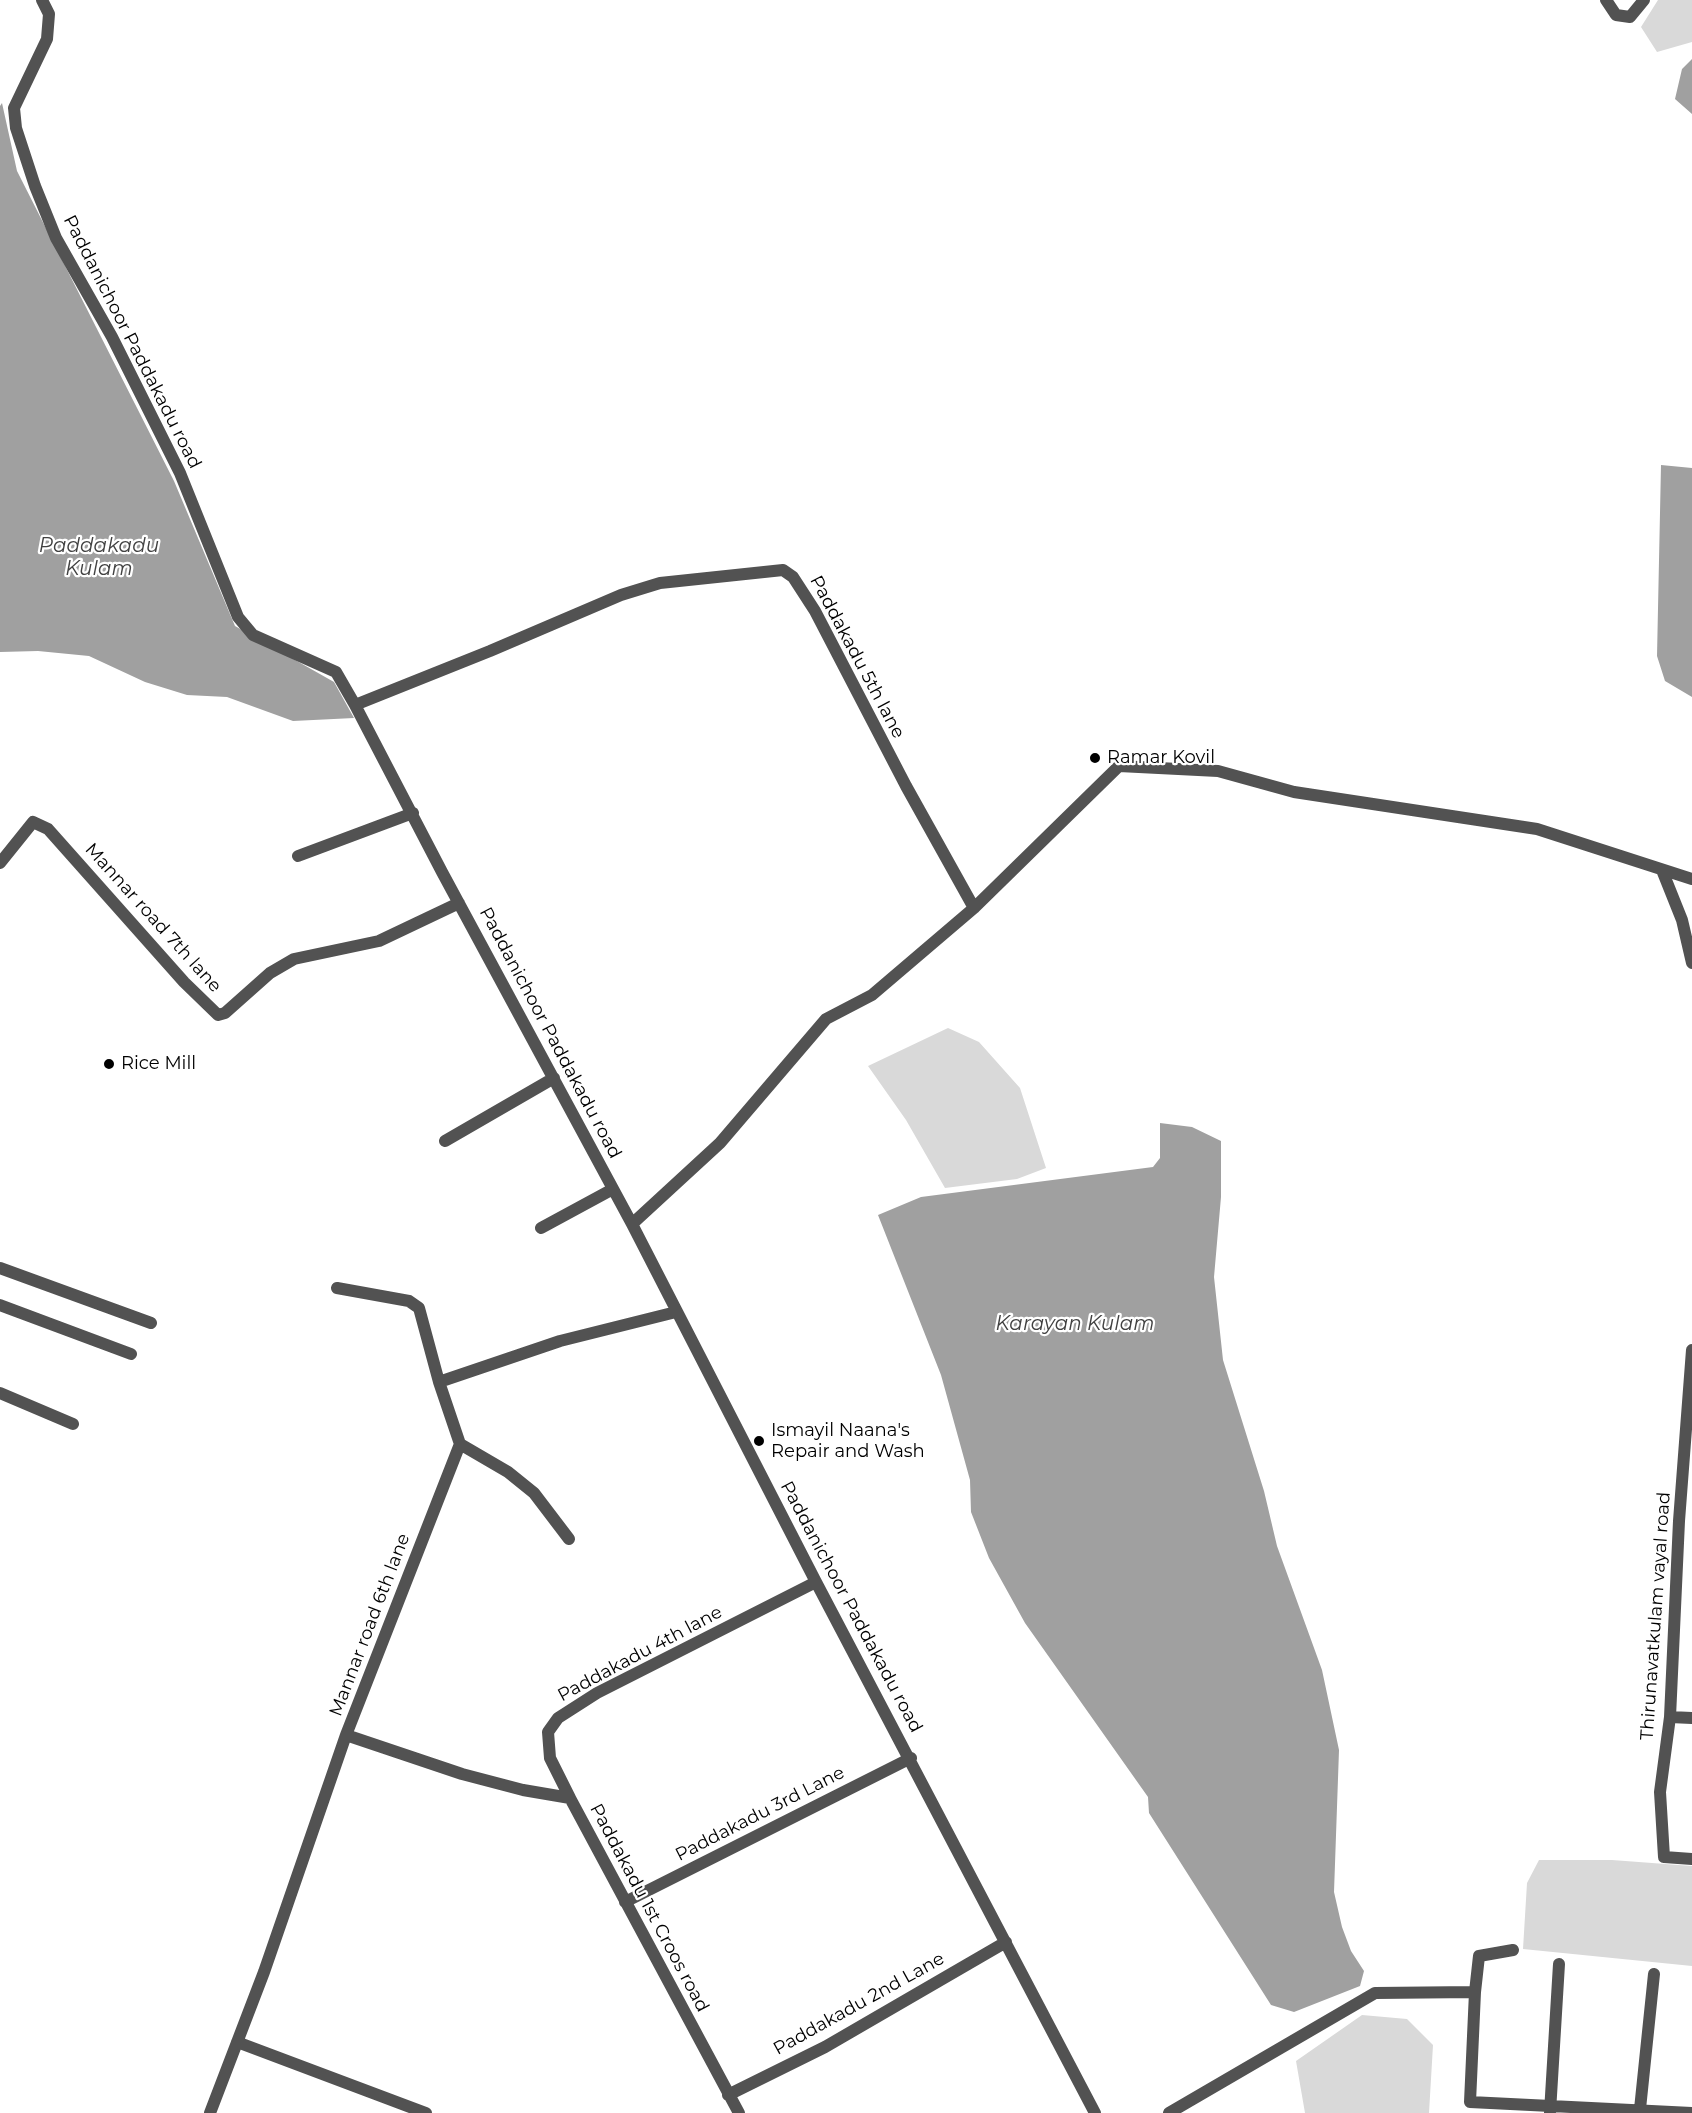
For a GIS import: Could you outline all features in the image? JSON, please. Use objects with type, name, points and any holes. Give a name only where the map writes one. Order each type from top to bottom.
[{"type":"street","name":"Paddanichoor Paddakadu road","points":[[42,0],[49,14],[47,39],[14,108],[16,128],[22,147],[56,238],[112,337],[180,473],[238,616],[253,635],[336,672],[355,705],[632,1224],[816,1582],[911,1758],[1095,2113]]},
{"type":"street","points":[[1606,0],[1616,15],[1630,17],[1644,0]]},
{"type":"street","name":"Paddakadu 5th lane","points":[[355,705],[621,595],[660,583],[783,570],[793,577],[815,611],[906,786],[974,908]]},
{"type":"street","points":[[632,1224],[720,1143],[826,1019],[872,995],[974,908],[1119,766],[1218,771],[1294,792],[1537,829],[1692,879]]},
{"type":"street","points":[[298,856],[413,813]]},
{"type":"street","name":"Mannar road 7th lane","points":[[0,860],[33,822],[48,829],[184,982],[218,1015],[225,1013],[281,965],[294,959],[379,941],[459,903]]},
{"type":"street","points":[[1662,870],[1682,920],[1692,963]]},
{"type":"street","points":[[445,1141],[554,1078]]},
{"type":"street","points":[[541,1228],[613,1189]]},
{"type":"street","points":[[0,1268],[151,1323]]},
{"type":"street","points":[[337,1288],[409,1301],[419,1308],[439,1382],[460,1444],[508,1472],[534,1493],[569,1539]]},
{"type":"street","points":[[0,1305],[131,1354]]},
{"type":"street","points":[[439,1382],[560,1341],[676,1312]]},
{"type":"street","name":"Thirunavatkulam vayal road","points":[[1692,1350],[1686,1522],[1670,1717],[1660,1792],[1664,1857],[1692,1859]]},
{"type":"street","points":[[0,1393],[73,1424]]},
{"type":"street","name":"Mannar road 6th lane","points":[[210,2113],[346,1735],[460,1444]]},
{"type":"street","name":"Paddakadu 4th lane","points":[[570,1798],[550,1758],[548,1732],[558,1718],[597,1694],[816,1582]]},
{"type":"street","points":[[1670,1717],[1692,1718]]},
{"type":"street","name":"Paddakadu 1st Croos road","points":[[346,1735],[462,1774],[523,1791],[570,1798],[739,2113]]},
{"type":"street","name":"Paddakadu 3rd Lane","points":[[625,1902],[911,1758]]},
{"type":"street","name":"Paddakadu 2nd Lane","points":[[728,2095],[825,2047],[1006,1942]]},
{"type":"street","points":[[1513,1950],[1479,1956],[1475,1992],[1470,2108],[1692,2113]]},
{"type":"street","points":[[1550,2109],[1559,1964]]},
{"type":"street","points":[[1635,2110],[1654,1974]]},
{"type":"street","points":[[1169,2113],[1375,1993],[1475,1992]]},
{"type":"street","points":[[237,2042],[426,2113]]},
{"type":"shaded area","points":[[1658,0],[1692,0],[1692,42],[1657,52],[1641,27]]},
{"type":"shaded area","points":[[948,1028],[979,1042],[1020,1088],[1046,1168],[1017,1179],[945,1188],[906,1120],[868,1066]]},
{"type":"shaded area","points":[[1539,1860],[1612,1860],[1692,1866],[1692,1966],[1523,1949],[1527,1883]]},
{"type":"shaded area","points":[[1362,2015],[1407,2019],[1433,2045],[1429,2113],[1305,2113],[1296,2061]]},
{"type":"water","points":[[1692,59],[1692,114],[1675,99],[1682,69]]},
{"type":"water","name":"Paddakadu Kulam","points":[[2,103],[17,171],[174,481],[235,626],[334,682],[354,718],[293,721],[227,697],[187,695],[145,682],[89,656],[38,651],[0,652],[0,106]]},
{"type":"water","points":[[1661,465],[1692,468],[1692,697],[1665,681],[1657,656]]},
{"type":"water","name":"Karayan Kulam","points":[[1160,1123],[1192,1127],[1221,1141],[1221,1197],[1214,1277],[1223,1360],[1264,1491],[1277,1546],[1322,1670],[1339,1750],[1334,1892],[1342,1927],[1351,1951],[1364,1971],[1360,1986],[1294,2012],[1271,2005],[1149,1813],[1148,1797],[1025,1623],[989,1558],[971,1512],[970,1480],[941,1375],[878,1215],[921,1197],[1153,1167],[1160,1158]]},
{"type":"place","name":"Ramar Kovil","points":[[1095,758]]},
{"type":"place","name":"Rice Mill","points":[[109,1064]]},
{"type":"place","name":"Ismayil Naana's Repair and Wash","points":[[759,1441]]}]
